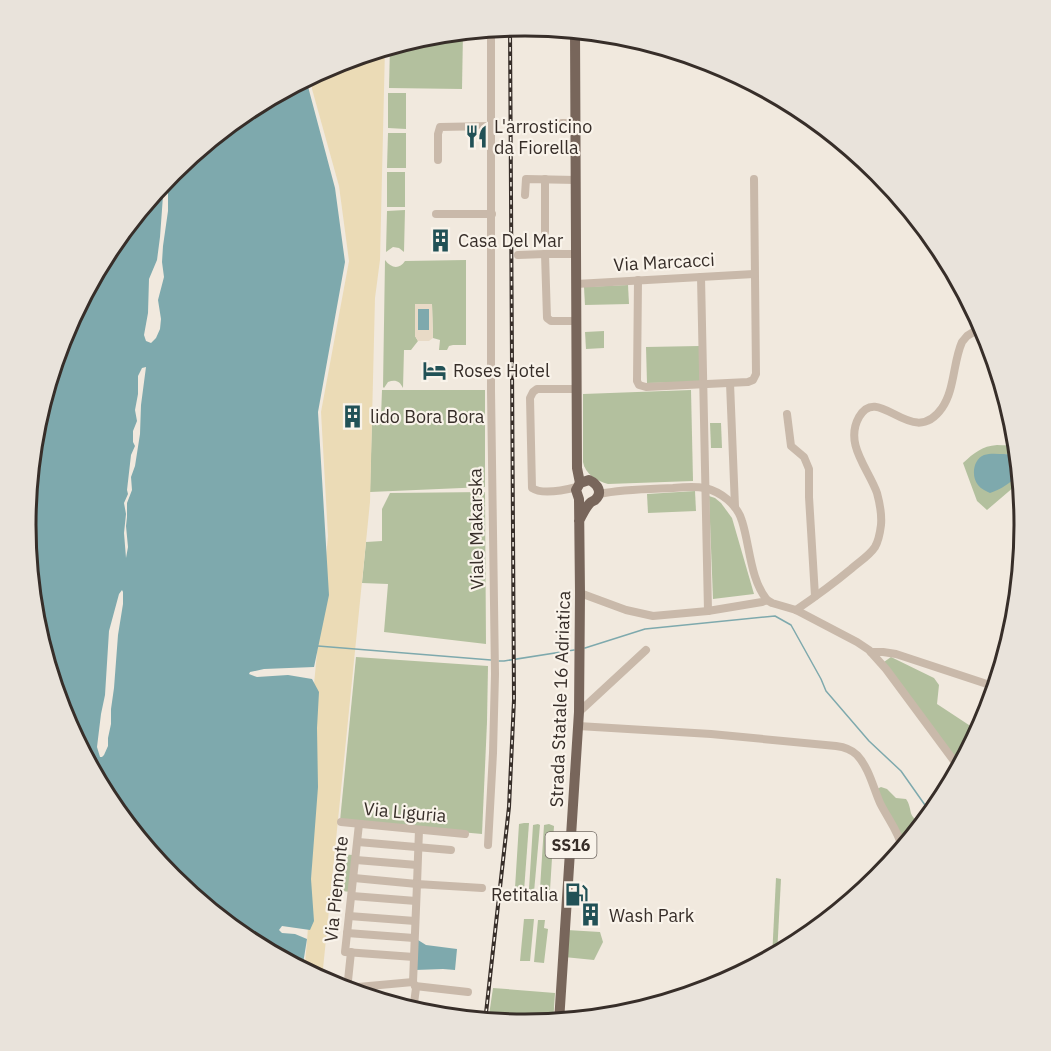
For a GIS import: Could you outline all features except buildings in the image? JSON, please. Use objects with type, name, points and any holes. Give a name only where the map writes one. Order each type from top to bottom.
[{"type":"main road","name":"Strada Statale 16 Adriatica","points":[[561,1014],[579,726],[580,667],[576,389],[578,173],[575,39]]},
{"type":"main road","points":[[579,521],[596,494],[592,481],[579,488],[584,502],[596,494]]},
{"type":"street","name":"Viale Makarska","points":[[488,845],[495,674],[491,391],[491,37]]},
{"type":"street","points":[[562,123],[576,123]]},
{"type":"street","points":[[438,160],[440,127],[491,126]]},
{"type":"street","points":[[525,195],[526,179],[545,179],[578,173]]},
{"type":"street","points":[[544,232],[545,179]]},
{"type":"street","points":[[638,280],[638,384],[644,387],[750,382],[754,379],[756,375],[754,179]]},
{"type":"street","points":[[436,214],[492,214]]},
{"type":"street","points":[[545,254],[547,318],[551,321],[576,321]]},
{"type":"street","points":[[518,255],[576,254]]},
{"type":"street","name":"Via Marcacci","points":[[576,284],[754,274]]},
{"type":"street","points":[[701,277],[708,611]]},
{"type":"street","points":[[796,610],[865,558],[875,546],[879,536],[881,516],[878,498],[854,442],[855,427],[860,415],[866,408],[874,406],[909,421],[921,422],[933,417],[942,408],[947,398],[962,342],[975,331]]},
{"type":"street","points":[[729,383],[735,507]]},
{"type":"street","points":[[576,389],[539,389],[531,396],[532,486],[538,491],[579,488]]},
{"type":"street","points":[[787,414],[791,446],[804,457],[809,470],[815,596]]},
{"type":"street","points":[[596,494],[695,487],[705,488],[723,497],[735,507],[742,520],[754,572],[767,600],[796,610],[860,643],[871,652],[954,761]]},
{"type":"street","points":[[580,593],[618,608],[649,616],[708,611],[767,600]]},
{"type":"street","points":[[579,712],[646,650]]},
{"type":"street","points":[[871,652],[894,654],[988,685]]},
{"type":"street","points":[[579,726],[726,735],[846,748],[857,755],[863,763],[900,841]]},
{"type":"street","name":"Via Liguria","points":[[341,822],[465,834]]},
{"type":"street","name":"Via Piemonte","points":[[351,952],[345,952],[359,824]]},
{"type":"street","points":[[414,1002],[416,988],[414,984],[414,938],[419,830]]},
{"type":"street","points":[[358,842],[451,850]]},
{"type":"street","points":[[356,860],[417,865]]},
{"type":"street","points":[[354,878],[482,888]]},
{"type":"street","points":[[352,896],[416,901]]},
{"type":"street","points":[[349,916],[415,921]]},
{"type":"street","points":[[347,933],[414,938]]},
{"type":"street","points":[[348,982],[351,952],[414,957]]},
{"type":"street","points":[[364,988],[414,984],[468,992]]},
{"type":"green space","points":[[463,40],[462,89],[389,88],[390,56],[430,45]]},
{"type":"green space","points":[[388,93],[406,93],[406,129],[388,128]]},
{"type":"green space","points":[[388,133],[406,133],[406,168],[387,168]]},
{"type":"green space","points":[[387,172],[405,172],[405,207],[387,207]]},
{"type":"green space","points":[[405,210],[404,252],[393,247],[386,252],[387,211]]},
{"type":"green space","points":[[385,260],[395,267],[405,261],[466,260],[466,345],[453,345],[447,350],[439,350],[440,340],[433,338],[432,304],[415,336],[418,341],[411,350],[404,350],[403,388],[397,381],[388,382],[383,387]]},
{"type":"green space","points":[[628,285],[629,304],[585,305],[584,287]]},
{"type":"green space","points":[[604,331],[604,348],[586,349],[585,332]]},
{"type":"green space","points":[[699,346],[700,382],[647,383],[646,347]]},
{"type":"green space","points":[[382,390],[485,390],[485,487],[370,492],[372,417],[381,417]]},
{"type":"green space","points":[[691,390],[693,481],[608,484],[596,479],[586,470],[583,462],[583,394]]},
{"type":"green space","points":[[710,423],[721,423],[722,448],[711,448]]},
{"type":"green space","points":[[1008,445],[1010,454],[1004,454],[1013,487],[987,510],[977,501],[963,463],[983,448]]},
{"type":"green space","points":[[695,491],[696,511],[648,513],[647,494]]},
{"type":"green space","points":[[485,492],[486,644],[384,632],[388,584],[362,583],[366,542],[382,541],[382,509],[390,493]]},
{"type":"green space","points":[[709,496],[721,503],[732,518],[754,594],[713,599]]},
{"type":"green space","points":[[356,657],[488,666],[482,834],[340,821]]},
{"type":"green space","points":[[891,657],[934,678],[939,685],[937,704],[972,727],[956,759],[884,662]]},
{"type":"green space","points":[[881,787],[887,789],[896,798],[906,799],[916,820],[900,840],[877,789]]},
{"type":"green space","points":[[529,823],[524,891],[520,891],[515,888],[519,824]]},
{"type":"green space","points":[[533,825],[540,825],[534,892],[529,889]]},
{"type":"green space","points":[[544,825],[554,826],[550,890],[545,892],[540,889]]},
{"type":"green space","points":[[337,854],[353,855],[350,892],[334,890]]},
{"type":"green space","points":[[776,878],[781,879],[778,945],[773,948]]},
{"type":"green space","points":[[524,919],[534,919],[530,961],[520,961]]},
{"type":"green space","points":[[538,920],[545,920],[544,928],[548,929],[544,963],[534,962]]},
{"type":"green space","points":[[567,930],[600,932],[603,942],[594,960],[564,957]]},
{"type":"green space","points":[[493,988],[555,993],[554,1014],[489,1014]]},
{"type":"sand","points":[[385,57],[380,260],[375,298],[370,502],[323,971],[305,963],[312,862],[305,780],[328,536],[321,412],[349,261],[339,186],[312,85],[338,73]]},
{"type":"shaded area","points":[[415,304],[432,304],[433,338],[429,341],[418,341],[415,336]]},
{"type":"water","points":[[308,87],[335,188],[345,262],[318,412],[329,595],[314,667],[264,669],[249,674],[257,677],[288,675],[312,679],[319,692],[318,787],[311,879],[314,921],[310,930],[282,926],[279,930],[282,933],[295,934],[307,939],[303,962],[254,933],[228,914],[179,872],[157,848],[118,797],[86,742],[62,683],[45,621],[37,558],[36,526],[37,493],[45,430],[62,368],[86,309],[118,254],[157,203],[203,157],[254,118]]},
{"type":"water","points":[[418,309],[429,309],[429,330],[418,330]]},
{"type":"water","points":[[984,455],[1010,455],[1013,480],[990,493],[976,482],[974,473],[977,460]]},
{"type":"water","points":[[418,940],[426,945],[457,949],[455,970],[415,970]]},
{"type":"pier","points":[[168,191],[162,262],[164,277],[158,300],[160,329],[151,343],[146,341],[144,335],[148,313],[149,279],[157,260],[163,197]]},
{"type":"pier","points":[[146,367],[140,434],[131,477],[132,490],[127,503],[126,558],[124,503],[128,494],[131,455],[135,446],[133,431],[137,421],[135,410],[138,376],[142,368]]},
{"type":"pier","points":[[122,590],[123,604],[118,635],[111,724],[108,746],[104,755],[100,757],[97,747],[105,695],[109,631]]},
{"type":"waterway","points":[[585,648],[645,629],[775,616],[791,625],[826,691],[869,741],[901,771],[926,807]]},
{"type":"waterway","points":[[318,646],[491,660]]},
{"type":"waterway","points":[[499,661],[574,650]]},
{"type":"railway","points":[[486,1013],[509,807],[514,700],[510,36]]},
{"type":"place","name":"L'arrosticino da Fiorella","points":[[476,136]]},
{"type":"place","name":"Casa Del Mar","points":[[440,240]]},
{"type":"place","name":"Roses Hotel","points":[[435,370]]},
{"type":"place","name":"lido Bora Bora","points":[[352,416]]},
{"type":"place","name":"Retitalia","points":[[576,894]]},
{"type":"place","name":"Wash Park","points":[[591,915]]}]
